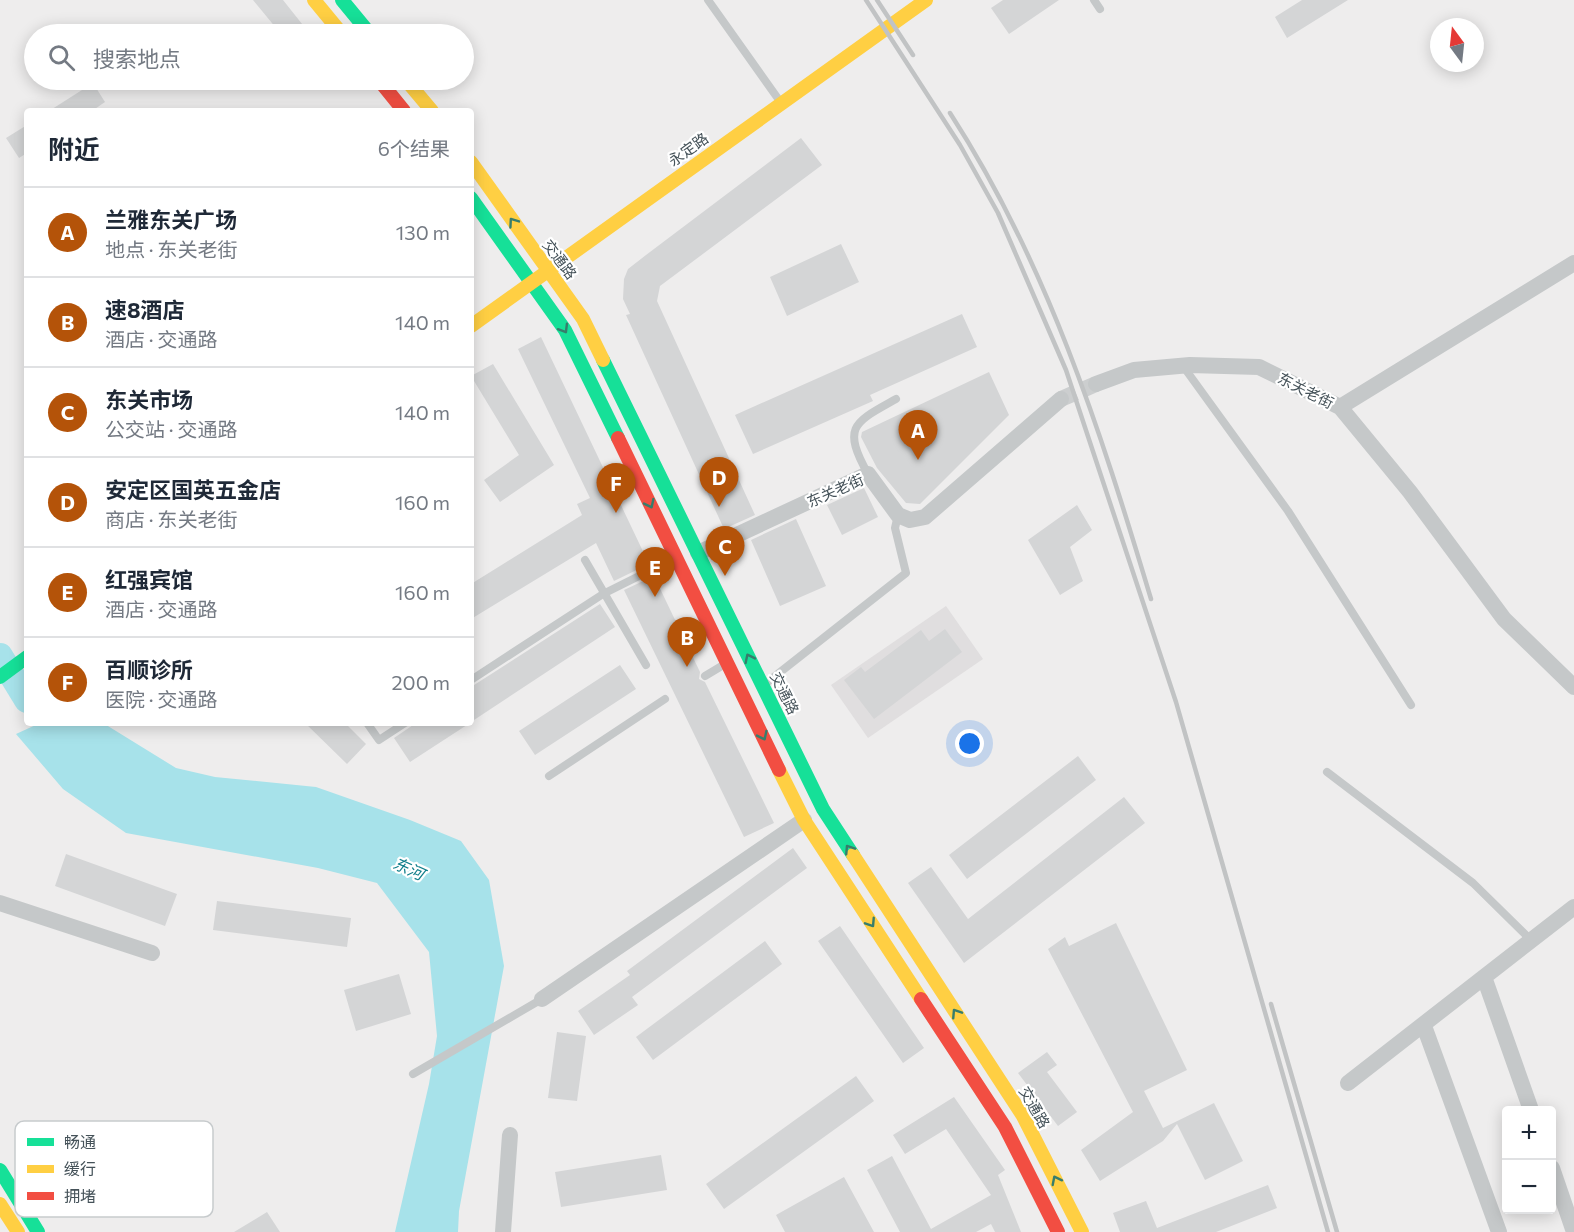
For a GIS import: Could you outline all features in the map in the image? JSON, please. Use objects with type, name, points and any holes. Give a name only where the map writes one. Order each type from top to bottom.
[{"type":"main road","points":[[314,0],[334,24]]},
{"type":"main road","points":[[342,0],[362,24]]},
{"type":"main road","name":"永定路","points":[[474,324],[530,281],[926,0]]},
{"type":"main road","points":[[387,90],[402,108]]},
{"type":"main road","points":[[414,90],[429,108]]},
{"type":"main road","name":"交通路","points":[[474,166],[583,319],[823,809],[1023,1116],[1082,1232]]},
{"type":"main road","points":[[474,202],[565,330],[804,820],[1005,1127],[1058,1232]]},
{"type":"main road","points":[[0,677],[24,659]]},
{"type":"main road","points":[[0,1170],[15,1194]]},
{"type":"main road","points":[[0,1204],[18,1232]]},
{"type":"main road","points":[[29,1217],[38,1232]]},
{"type":"street","points":[[1574,263],[1340,407],[1410,492],[1504,619],[1574,687]]},
{"type":"street","name":"东关老街","points":[[1096,384],[1134,370],[1183,366],[1259,367],[1340,407]]},
{"type":"street","points":[[898,515],[910,520],[925,517],[1061,399]]},
{"type":"street","name":"东关老街","points":[[698,553],[868,474],[898,515]]},
{"type":"street","points":[[542,999],[804,820]]},
{"type":"street","points":[[0,903],[152,953]]},
{"type":"street","points":[[1348,1083],[1574,907]]},
{"type":"street","points":[[1484,977],[1530,1106]]},
{"type":"street","points":[[1424,1026],[1499,1232]]},
{"type":"street","points":[[503,1232],[510,1135]]},
{"type":"street","points":[[1556,1182],[1574,1232]]},
{"type":"lane","points":[[708,0],[781,103]]},
{"type":"lane","points":[[1094,0],[1100,9]]},
{"type":"lane","points":[[1183,366],[1288,511],[1411,705]]},
{"type":"lane","points":[[868,474],[858,456],[855,428],[860,419],[896,399]]},
{"type":"lane","points":[[762,686],[783,672],[906,573],[895,528],[898,515]]},
{"type":"lane","points":[[474,678],[603,594],[676,558]]},
{"type":"lane","points":[[585,560],[646,665]]},
{"type":"lane","points":[[705,676],[727,662]]},
{"type":"lane","points":[[549,776],[665,699]]},
{"type":"lane","points":[[369,726],[379,740],[400,726]]},
{"type":"lane","points":[[1327,772],[1473,883],[1531,940]]},
{"type":"lane","points":[[413,1074],[542,999]]},
{"type":"shaded area","points":[[946,606],[983,659],[868,738],[831,685]]},
{"type":"water","points":[[33,726],[108,726],[176,768],[215,777],[316,787],[410,820],[461,841],[489,880],[504,966],[459,1211],[458,1232],[395,1232],[429,1084],[437,1036],[429,952],[377,883],[318,868],[126,833],[63,789],[16,734]]},
{"type":"building","points":[[253,0],[283,0],[302,24],[273,24]]},
{"type":"building","points":[[1003,0],[1059,0],[1009,34],[991,8]]},
{"type":"building","points":[[1302,0],[1348,0],[1287,38],[1275,17]]},
{"type":"building","points":[[82,90],[97,90],[105,102],[96,108],[54,108]]},
{"type":"building","points":[[24,127],[24,155],[19,158],[6,138]]},
{"type":"building","points":[[801,138],[822,165],[660,286],[657,301],[755,515],[724,529],[626,315],[630,314],[623,299],[624,279],[628,269]]},
{"type":"building","points":[[841,244],[859,282],[787,316],[770,277]]},
{"type":"building","points":[[962,314],[977,347],[870,395],[873,401],[753,454],[735,415]]},
{"type":"building","points":[[541,337],[649,564],[614,581],[596,543],[474,617],[474,582],[582,515],[577,504],[590,498],[518,349]]},
{"type":"building","points":[[493,364],[554,465],[500,502],[484,480],[519,455],[474,381],[474,374]]},
{"type":"building","points":[[989,372],[1009,415],[920,504],[906,503],[877,468],[861,437],[862,432]]},
{"type":"building","points":[[864,488],[878,517],[842,535],[827,505]]},
{"type":"building","points":[[1077,505],[1092,530],[1070,547],[1083,581],[1060,595],[1028,540]]},
{"type":"building","points":[[796,519],[826,586],[780,606],[751,540]]},
{"type":"building","points":[[654,576],[700,672],[699,679],[705,682],[774,823],[744,837],[624,590]]},
{"type":"building","points":[[600,604],[615,627],[474,720],[474,685]]},
{"type":"building","points":[[945,629],[962,652],[874,719],[844,680],[861,667],[865,672],[921,630],[929,641]]},
{"type":"building","points":[[620,665],[636,689],[535,755],[519,731]]},
{"type":"building","points":[[308,726],[348,726],[366,744],[347,764]]},
{"type":"building","points":[[412,726],[465,726],[410,762],[394,738]]},
{"type":"building","points":[[1078,756],[1096,780],[967,879],[949,855]]},
{"type":"building","points":[[1124,797],[1145,823],[964,963],[908,883],[931,867],[968,919]]},
{"type":"building","points":[[793,848],[807,868],[632,997],[638,1005],[594,1035],[578,1011],[630,975],[627,971]]},
{"type":"building","points":[[66,854],[177,894],[165,926],[55,886]]},
{"type":"building","points":[[217,901],[351,918],[347,947],[213,930]]},
{"type":"building","points":[[1116,923],[1187,1070],[1144,1091],[1163,1128],[1214,1103],[1243,1161],[1205,1180],[1177,1124],[1163,1141],[1100,1181],[1081,1150],[1133,1112],[1048,949],[1065,937],[1069,946]]},
{"type":"building","points":[[840,926],[924,1048],[903,1063],[818,941]]},
{"type":"building","points":[[765,941],[782,964],[653,1060],[636,1037]]},
{"type":"building","points":[[399,974],[411,1014],[356,1031],[344,990]]},
{"type":"building","points":[[557,1032],[586,1036],[577,1101],[548,1098]]},
{"type":"building","points":[[1047,1052],[1057,1065],[1047,1072],[1077,1112],[1058,1126],[1018,1073]]},
{"type":"building","points":[[856,1076],[874,1101],[724,1209],[706,1184]]},
{"type":"building","points":[[954,1097],[1005,1170],[998,1175],[1021,1232],[995,1232],[991,1224],[976,1232],[900,1232],[867,1170],[892,1156],[931,1229],[991,1195],[946,1129],[905,1154],[893,1135]]},
{"type":"building","points":[[661,1155],[667,1190],[561,1207],[555,1172]]},
{"type":"building","points":[[844,1177],[874,1232],[785,1232],[776,1215]]},
{"type":"building","points":[[1268,1185],[1277,1208],[1216,1232],[1120,1232],[1113,1213],[1146,1201],[1157,1228]]},
{"type":"building","points":[[267,1212],[280,1232],[234,1232]]},
{"type":"waterway","name":"东河","points":[[0,656],[24,695]]},
{"type":"tunnel","points":[[1061,399],[1096,384]]},
{"type":"railway","points":[[866,0],[960,145],[998,213],[1066,370],[1176,702],[1328,1232]]},
{"type":"railway","points":[[877,0],[913,55]]},
{"type":"railway","points":[[950,113],[1015,228],[1068,348],[1112,472],[1151,599]]},
{"type":"railway","points":[[1271,1004],[1337,1232]]},
{"type":"traffic: fast","points":[[342,0],[362,24]]},
{"type":"traffic: fast","points":[[474,202],[565,330],[618,438]]},
{"type":"traffic: fast","points":[[603,360],[823,809],[853,855]]},
{"type":"traffic: fast","points":[[0,677],[24,659]]},
{"type":"traffic: fast","points":[[0,1170],[15,1194]]},
{"type":"traffic: fast","points":[[29,1217],[38,1232]]},
{"type":"traffic: slow","points":[[314,0],[334,24]]},
{"type":"traffic: slow","points":[[474,324],[926,0]]},
{"type":"traffic: slow","points":[[414,90],[429,108]]},
{"type":"traffic: slow","points":[[474,166],[583,319],[603,360]]},
{"type":"traffic: slow","points":[[779,770],[804,820],[921,999]]},
{"type":"traffic: slow","points":[[853,855],[1023,1116],[1082,1232]]},
{"type":"traffic: slow","points":[[0,1204],[18,1232]]},
{"type":"traffic: jam","points":[[387,90],[402,108]]},
{"type":"traffic: jam","points":[[618,438],[779,770]]},
{"type":"traffic: jam","points":[[921,999],[1005,1127],[1058,1232]]},
{"type":"place","name":"兰雅东关广场","points":[[918,460]]},
{"type":"place","name":"安定区国英五金店","points":[[719,507]]},
{"type":"place","name":"百顺诊所","points":[[616,513]]},
{"type":"place","name":"东关市场","points":[[725,576]]},
{"type":"place","name":"红强宾馆","points":[[655,597]]},
{"type":"place","name":"速8酒店","points":[[687,667]]}]
